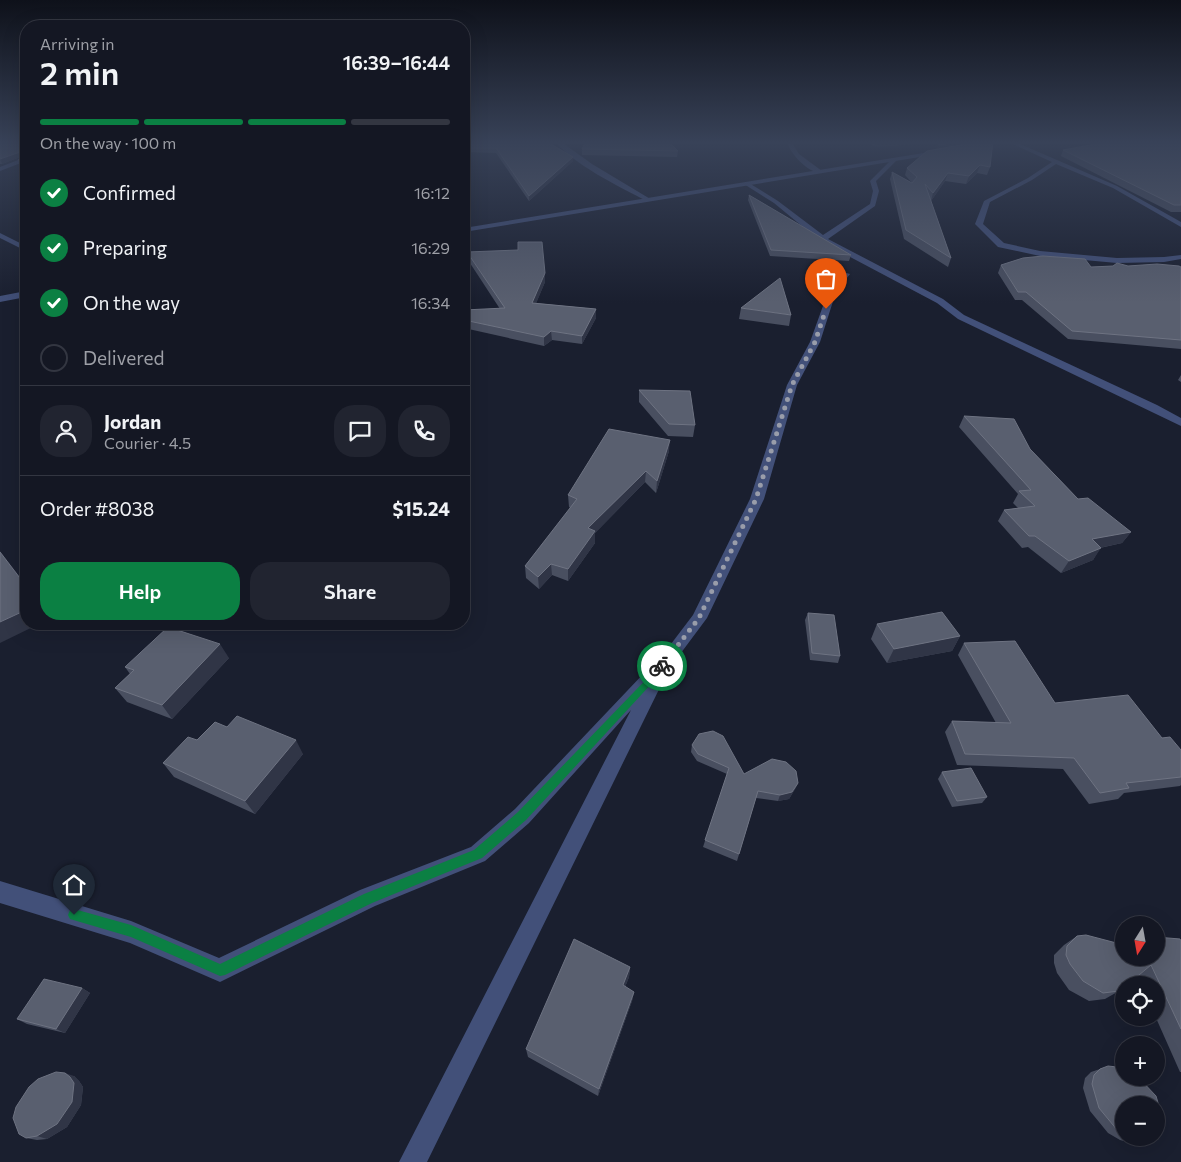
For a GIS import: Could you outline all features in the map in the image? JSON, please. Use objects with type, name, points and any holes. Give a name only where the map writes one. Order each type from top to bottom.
[{"type":"street","points":[[640,195],[649,200]]},
{"type":"street","points":[[470,229],[678,195]]},
{"type":"street","points":[[765,195],[823,239],[940,301],[961,317],[1153,407],[1181,423]]},
{"type":"street","points":[[823,239],[873,205],[875,195]]},
{"type":"street","points":[[998,195],[987,201],[979,224],[999,244],[1045,254],[1144,262],[1181,257]]},
{"type":"street","points":[[1129,195],[1181,225]]},
{"type":"street","points":[[0,235],[20,246]]},
{"type":"street","points":[[0,892],[131,932],[220,970],[368,898],[478,854],[522,816],[663,665],[699,618],[756,499],[792,385],[815,342],[832,292],[846,274]]},
{"type":"street","points":[[0,299],[20,295]]},
{"type":"street","points":[[413,1162],[663,665]]},
{"type":"building","points":[[749,195],[851,255],[771,250]]},
{"type":"building","points":[[898,195],[929,195],[951,258],[906,230]]},
{"type":"building","points":[[1154,195],[1181,195],[1181,205],[1174,205]]},
{"type":"building","points":[[518,242],[542,242],[545,273],[532,303],[596,309],[582,336],[551,331],[544,337],[470,321],[470,310],[505,308],[470,256],[470,252],[518,250]]},
{"type":"building","points":[[1043,256],[1085,259],[1091,267],[1113,266],[1117,263],[1128,266],[1157,264],[1181,267],[1181,340],[1072,331],[1026,292],[1018,292],[1001,265],[1023,258]]},
{"type":"building","points":[[780,278],[791,315],[741,308]]},
{"type":"building","points":[[639,390],[690,391],[695,425],[669,424]]},
{"type":"building","points":[[964,416],[1014,419],[1030,449],[1078,499],[1088,498],[1131,532],[1092,539],[1101,548],[1069,561],[1035,536],[1029,536],[1004,510],[1035,506],[1019,491],[1031,490]]},
{"type":"building","points":[[609,429],[670,440],[657,481],[646,471],[588,528],[595,531],[568,569],[551,564],[538,577],[525,566],[577,499],[568,495]]},
{"type":"building","points":[[0,552],[20,578],[20,613],[0,622]]},
{"type":"building","points":[[942,612],[960,636],[894,649],[877,624]]},
{"type":"building","points":[[808,613],[834,615],[840,656],[812,653]]},
{"type":"building","points":[[165,630],[177,630],[220,644],[162,705],[115,688],[134,670],[125,667]]},
{"type":"building","points":[[1015,641],[1055,703],[1128,695],[1162,738],[1170,737],[1181,750],[1181,777],[1126,783],[1129,788],[1100,793],[1074,758],[965,754],[952,721],[1011,723],[964,643]]},
{"type":"building","points":[[237,716],[296,740],[245,801],[163,763],[188,737],[197,740],[215,722],[227,727]]},
{"type":"building","points":[[713,731],[723,736],[744,774],[772,759],[786,762],[796,771],[798,783],[792,792],[780,795],[758,791],[739,854],[705,840],[729,768],[698,754],[692,745],[699,734]]},
{"type":"building","points":[[971,768],[987,797],[957,801],[942,772]]},
{"type":"building","points":[[1086,935],[1115,943],[1115,966],[1150,966],[1138,976],[1115,976],[1115,992],[1103,993],[1083,981],[1070,964],[1066,955],[1067,946],[1077,936]]},
{"type":"building","points":[[1165,938],[1180,939],[1181,1029],[1165,995],[1165,976],[1156,976],[1151,966],[1165,966]]},
{"type":"building","points":[[574,939],[630,967],[623,985],[634,992],[599,1089],[526,1049]]},
{"type":"building","points":[[44,979],[82,988],[56,1029],[17,1019]]},
{"type":"building","points":[[1108,1066],[1115,1067],[1115,1086],[1147,1086],[1156,1096],[1115,1096],[1115,1127],[1099,1108],[1092,1084],[1094,1075],[1100,1069]]},
{"type":"building","points":[[56,1072],[65,1073],[74,1083],[72,1102],[57,1124],[37,1136],[26,1138],[19,1134],[13,1118],[16,1107],[29,1087],[38,1079]]},
{"type":"way so far","points":[[662,666],[699,618],[756,499],[792,385],[815,342],[826,309]]},
{"type":"route","points":[[74,915],[131,932],[220,970],[299,934],[368,898],[478,854],[522,816],[662,666]]}]
